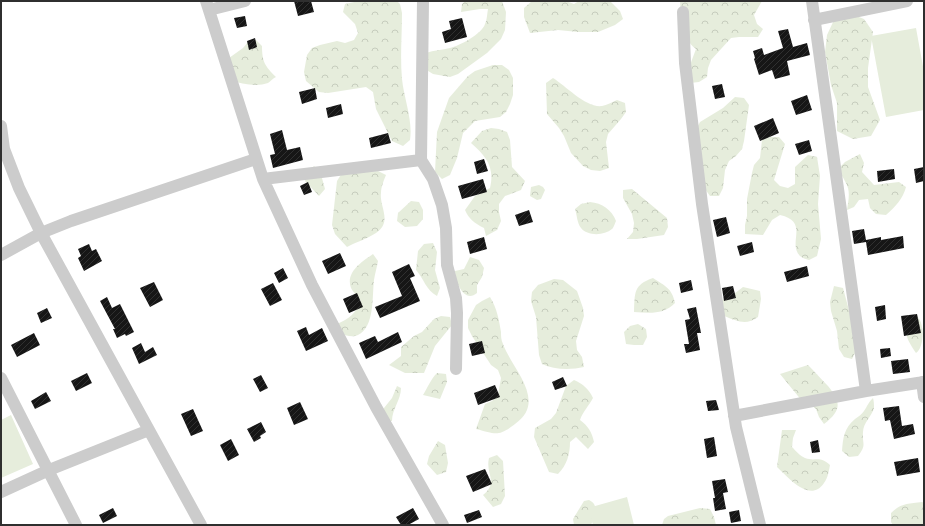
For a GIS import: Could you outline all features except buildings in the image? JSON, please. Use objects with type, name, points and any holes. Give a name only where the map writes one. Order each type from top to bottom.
[{"type":"street","points":[[245,1],[208,6],[263,179],[315,291],[376,407],[443,525]]},
{"type":"street","points":[[422,1],[421,160],[433,179],[442,205],[446,228],[447,265],[456,298],[456,369]]},
{"type":"street","points":[[812,1],[866,391]]},
{"type":"street","points":[[814,20],[907,1]]},
{"type":"street","points":[[683,12],[685,63],[702,204],[734,416],[760,525]]},
{"type":"street","points":[[1,126],[4,149],[41,233],[201,525]]},
{"type":"street","points":[[1,255],[41,233],[71,221],[256,159]]},
{"type":"street","points":[[263,179],[421,160]]},
{"type":"street","points":[[1,378],[76,525]]},
{"type":"street","points":[[734,416],[866,391],[923,382],[924,397]]},
{"type":"street","points":[[1,492],[49,470],[149,430]]},
{"type":"green space","points":[[359,1],[397,1],[400,4],[402,13],[402,79],[411,132],[410,140],[403,146],[392,141],[376,109],[373,92],[366,87],[328,93],[319,92],[306,81],[304,72],[307,55],[312,48],[337,41],[345,43],[354,40],[358,33],[355,24],[343,12],[345,4]]},
{"type":"green space","points":[[465,1],[502,1],[506,12],[505,30],[501,39],[487,53],[458,74],[450,77],[433,74],[425,69],[426,53],[459,45],[480,32],[485,24],[488,9],[461,12],[462,4]]},
{"type":"green space","points":[[532,1],[566,1],[574,4],[579,1],[610,1],[620,11],[623,19],[615,25],[598,32],[558,30],[530,33],[524,17],[524,8]]},
{"type":"green space","points":[[680,1],[762,1],[754,15],[757,24],[763,29],[758,37],[731,38],[711,60],[707,77],[699,82],[690,83],[690,65],[696,49],[691,45],[683,28]]},
{"type":"green space","points":[[849,13],[864,19],[873,32],[868,68],[868,87],[880,120],[871,136],[853,139],[837,131],[837,103],[831,85],[825,52],[827,35],[834,20]]},
{"type":"green space","points":[[916,28],[924,72],[924,110],[886,117],[871,36]]},
{"type":"green space","points":[[256,40],[262,46],[265,63],[276,77],[268,83],[259,85],[244,84],[231,80],[229,58],[243,48],[248,42]]},
{"type":"green space","points":[[493,65],[502,65],[509,70],[513,78],[513,95],[510,104],[506,112],[500,117],[475,121],[463,133],[457,158],[450,175],[442,179],[435,172],[437,132],[449,98],[468,76],[475,71]]},
{"type":"green space","points":[[553,78],[589,104],[602,106],[617,100],[625,103],[626,112],[608,134],[606,142],[609,168],[600,171],[591,170],[583,166],[571,153],[564,136],[547,114],[546,83]]},
{"type":"green space","points":[[735,97],[744,98],[749,105],[742,149],[729,161],[725,170],[723,188],[719,196],[710,196],[700,182],[696,130],[700,122],[723,108]]},
{"type":"green space","points":[[491,128],[507,132],[510,140],[512,167],[525,181],[521,190],[505,196],[499,204],[501,221],[497,230],[486,236],[484,228],[472,220],[465,210],[475,196],[490,188],[491,174],[488,162],[471,143],[482,131]]},
{"type":"green space","points":[[770,137],[779,137],[785,144],[774,180],[780,186],[788,188],[795,184],[795,167],[808,155],[817,157],[820,176],[818,204],[821,239],[817,256],[809,260],[801,257],[797,251],[796,228],[794,223],[789,218],[780,215],[772,220],[763,235],[745,234],[747,199],[754,165],[760,158],[762,140]]},
{"type":"green space","points":[[860,154],[864,163],[862,172],[874,185],[899,182],[906,187],[898,202],[886,215],[876,214],[870,208],[868,199],[859,200],[854,207],[847,210],[849,197],[848,186],[839,168],[845,162]]},
{"type":"green space","points":[[314,166],[320,171],[325,189],[319,196],[305,181],[308,172]]},
{"type":"green space","points":[[378,171],[386,175],[381,193],[385,219],[384,224],[376,233],[347,247],[335,234],[332,225],[337,181],[342,173]]},
{"type":"green space","points":[[539,185],[545,190],[541,199],[537,200],[530,196],[531,187]]},
{"type":"green space","points":[[632,189],[667,218],[668,227],[664,235],[627,239],[633,232],[634,223],[632,214],[623,198],[623,190]]},
{"type":"green space","points":[[411,201],[419,202],[423,210],[423,219],[417,226],[405,227],[397,221],[398,213]]},
{"type":"green space","points":[[590,202],[609,210],[616,221],[612,229],[605,233],[591,234],[587,233],[581,228],[575,209],[581,204]]},
{"type":"green space","points":[[433,243],[437,252],[435,270],[440,288],[437,296],[428,288],[416,270],[418,251],[424,244]]},
{"type":"green space","points":[[373,254],[378,261],[374,280],[372,310],[367,325],[363,331],[356,336],[348,336],[339,333],[337,324],[352,315],[361,301],[351,288],[350,277],[364,260]]},
{"type":"green space","points":[[470,257],[479,260],[484,268],[482,277],[477,285],[477,293],[472,296],[468,296],[461,290],[455,275],[455,271],[464,269]]},
{"type":"green space","points":[[653,278],[670,291],[675,303],[666,310],[651,313],[634,312],[636,290],[646,281]]},
{"type":"green space","points":[[554,279],[563,280],[577,291],[583,308],[584,316],[576,341],[577,350],[582,357],[584,367],[563,369],[542,364],[539,355],[536,317],[531,301],[532,292],[538,285]]},
{"type":"green space","points":[[834,286],[843,288],[850,314],[856,351],[852,359],[844,357],[839,349],[837,331],[830,302]]},
{"type":"green space","points":[[743,287],[760,291],[761,299],[758,317],[754,320],[741,322],[724,316],[722,300],[730,297]]},
{"type":"green space","points":[[490,297],[497,314],[502,342],[507,354],[525,385],[528,395],[528,405],[524,415],[515,424],[500,433],[476,429],[485,404],[492,401],[498,395],[501,378],[498,370],[491,365],[468,328],[468,320],[476,305]]},
{"type":"green space","points":[[915,315],[921,322],[923,333],[921,345],[916,353],[907,338],[907,331]]},
{"type":"green space","points":[[441,316],[450,317],[452,325],[435,346],[424,373],[405,373],[389,365],[401,356],[401,347],[414,336],[422,332],[434,319]]},
{"type":"green space","points":[[638,324],[646,329],[647,337],[643,345],[626,344],[624,332],[630,326]]},
{"type":"green space","points":[[808,365],[828,386],[837,401],[837,410],[824,424],[816,409],[810,404],[802,401],[780,374]]},
{"type":"green space","points":[[437,373],[446,374],[447,382],[440,399],[423,395],[431,380]]},
{"type":"green space","points":[[574,380],[585,387],[593,398],[580,420],[589,430],[594,442],[588,449],[576,437],[570,442],[564,467],[558,474],[549,472],[534,437],[535,428],[551,419],[556,413],[566,386]]},
{"type":"green space","points":[[397,386],[401,388],[400,397],[393,412],[392,421],[388,421],[380,413],[392,398]]},
{"type":"green space","points":[[873,398],[874,408],[863,429],[864,444],[862,449],[858,456],[849,457],[842,451],[848,426],[863,412]]},
{"type":"green space","points":[[11,415],[33,464],[1,478],[1,420]]},
{"type":"green space","points":[[782,430],[796,430],[792,447],[801,456],[809,459],[820,459],[830,465],[824,483],[818,489],[812,491],[799,487],[777,467]]},
{"type":"green space","points":[[438,441],[445,445],[448,463],[446,472],[437,475],[427,464],[429,456]]},
{"type":"green space","points":[[497,455],[503,461],[505,496],[501,504],[493,507],[483,495],[488,490],[491,482],[488,464],[489,458]]},
{"type":"green space","points":[[627,497],[634,525],[593,525],[588,508]]},
{"type":"green space","points":[[589,500],[595,505],[596,508],[591,525],[574,525],[573,519],[584,501]]},
{"type":"green space","points":[[924,503],[924,525],[893,525],[891,522],[891,513],[898,507],[905,504]]},
{"type":"green space","points":[[700,508],[710,509],[716,525],[662,525],[664,519],[668,516]]}]
